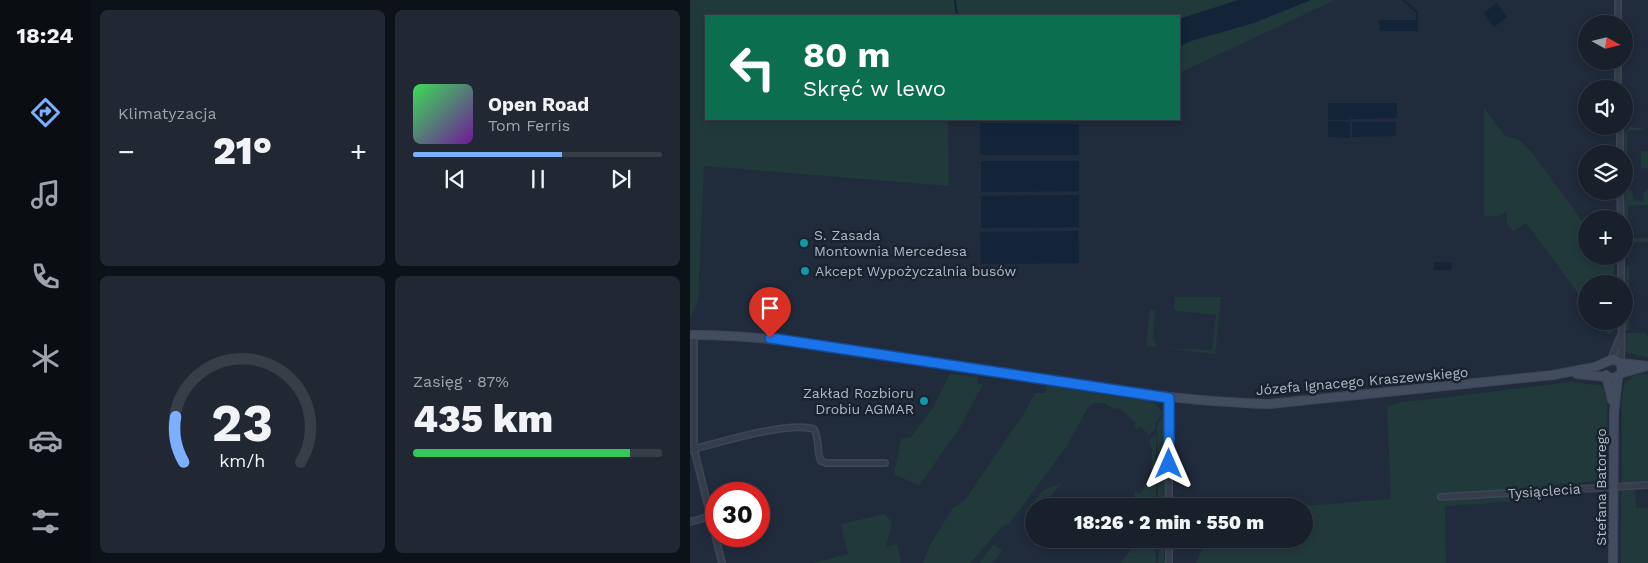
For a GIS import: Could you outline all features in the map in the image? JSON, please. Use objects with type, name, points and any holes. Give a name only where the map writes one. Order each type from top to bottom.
[{"type":"street","points":[[1618,0],[1618,15]]},
{"type":"street","points":[[1621,363],[1622,330]]},
{"type":"street","points":[[1622,334],[1608,362],[1648,366]]},
{"type":"street","points":[[692,335],[692,449],[705,495]]},
{"type":"street","name":"Józefa Ignacego Kraszewskiego","points":[[692,335],[770,338],[1169,398],[1269,404],[1553,375],[1608,362]]},
{"type":"street","name":"Stefana Batorego","points":[[1608,362],[1603,370],[1608,377],[1614,412]]},
{"type":"street","name":"Stefana Batorego","points":[[1613,563],[1614,412],[1621,363]]},
{"type":"street","points":[[1620,375],[1648,366]]},
{"type":"street","name":"Józefa Ignacego Kraszewskiego","points":[[1553,375],[1608,377],[1620,375]]},
{"type":"street","points":[[1169,398],[1169,498]]},
{"type":"street","points":[[692,449],[774,430],[806,426],[814,429],[818,436],[818,455],[821,461],[826,463],[885,463]]},
{"type":"street","name":"Tysiąclecia","points":[[1441,497],[1648,484]]},
{"type":"street","points":[[690,522],[705,518]]},
{"type":"street","points":[[718,547],[722,563]]},
{"type":"street","points":[[1169,548],[1169,563]]},
{"type":"green space","points":[[690,0],[1335,0],[1180,73],[1180,15],[705,15],[705,120],[948,120],[949,186],[704,166],[698,301],[690,318]]},
{"type":"green space","points":[[1484,108],[1504,135],[1519,140],[1531,151],[1578,215],[1578,265],[1614,265],[1614,275],[1578,275],[1578,293],[1526,223],[1513,231],[1507,223],[1507,211],[1499,216],[1484,216]]},
{"type":"green space","points":[[1633,127],[1648,129],[1633,130]]},
{"type":"green space","points":[[1624,135],[1627,135],[1627,145],[1624,145]]},
{"type":"green space","points":[[1641,151],[1648,151],[1648,168],[1641,169]]},
{"type":"green space","points":[[1648,189],[1648,205],[1628,205],[1628,210],[1625,210],[1625,200],[1643,201],[1643,194]]},
{"type":"green space","points":[[1633,238],[1648,238],[1648,242],[1633,242]]},
{"type":"green space","points":[[1625,267],[1629,267],[1629,275],[1625,275]]},
{"type":"green space","points":[[1175,297],[1221,297],[1215,354],[1163,348],[1212,350],[1216,315],[1177,311],[1174,309]]},
{"type":"green space","points":[[1150,310],[1155,311],[1153,335],[1156,347],[1146,346]]},
{"type":"green space","points":[[1605,330],[1614,330],[1609,335]]},
{"type":"green space","points":[[1627,333],[1645,333],[1648,338],[1648,358],[1625,352]]},
{"type":"green space","points":[[950,374],[978,377],[977,384],[983,384],[962,424],[919,486],[894,474],[901,439],[911,437],[933,407]]},
{"type":"green space","points":[[1648,374],[1648,488],[1635,489],[1636,508],[1648,508],[1648,563],[1621,563],[1622,401],[1624,384],[1634,375]]},
{"type":"green space","points":[[1572,382],[1602,386],[1607,400],[1606,480],[1535,487],[1536,500],[1445,506],[1446,563],[1196,563],[1202,548],[1313,548],[1313,505],[1391,499],[1387,407],[1397,403]]},
{"type":"green space","points":[[1047,386],[1153,402],[1163,413],[1156,423],[1156,428],[1149,435],[1140,426],[1137,429],[1133,426],[1136,423],[1118,407],[1115,410],[1104,403],[1094,403],[1087,409],[1067,446],[1028,498],[1025,498],[1025,502],[1009,524],[1003,526],[970,563],[923,563],[930,545],[952,509],[965,500],[1023,415],[1035,393],[1045,393]]},
{"type":"green space","points":[[1165,413],[1166,498],[1158,498],[1157,424]]},
{"type":"green space","points":[[1156,434],[1156,498],[1134,498],[1135,491],[1139,494],[1154,476],[1151,474],[1152,449],[1149,441]]},
{"type":"green space","points":[[1059,483],[1061,484],[1049,498],[1046,496],[1037,498],[1042,491],[1055,485],[1056,487]]},
{"type":"green space","points":[[885,514],[892,522],[886,547],[897,544],[901,563],[812,563],[848,554],[841,524]]},
{"type":"green space","points":[[994,544],[1002,551],[992,563],[979,563]]},
{"type":"green space","points":[[1155,548],[1156,563],[1120,563],[1132,549]]},
{"type":"green space","points":[[1160,548],[1164,548],[1164,561],[1166,563],[1158,563]]},
{"type":"water","points":[[1238,0],[1311,0],[1254,23],[1191,41],[1180,46],[1180,19]]},
{"type":"water","points":[[1497,3],[1507,17],[1494,27],[1484,13]]},
{"type":"water","points":[[1379,20],[1416,20],[1416,31],[1380,31]]},
{"type":"water","points":[[1328,103],[1397,103],[1397,118],[1351,119],[1351,116],[1350,120],[1328,120]]},
{"type":"water","points":[[1328,121],[1350,122],[1350,138],[1328,137]]},
{"type":"water","points":[[1352,122],[1396,122],[1396,136],[1352,137]]},
{"type":"water","points":[[980,123],[1079,124],[1079,155],[980,155]]},
{"type":"water","points":[[981,161],[1079,161],[1079,191],[981,192]]},
{"type":"water","points":[[1079,195],[1079,227],[981,228],[981,196]]},
{"type":"water","points":[[1078,231],[1079,263],[981,264],[980,232]]},
{"type":"water","points":[[1434,262],[1452,263],[1451,270],[1434,270]]},
{"type":"waterway","points":[[955,0],[957,15]]},
{"type":"waterway","points":[[1403,0],[1417,12],[1417,31]]},
{"type":"place","name":"S. Zasada Montownia Mercedesa","points":[[804,243]]},
{"type":"place","name":"Akcept Wypożyczalnia busów","points":[[805,271]]},
{"type":"place","name":"Zakład Rozbioru Drobiu AGMAR","points":[[924,401]]},
{"type":"route","points":[[770,338],[1169,398],[1169,464]]}]
